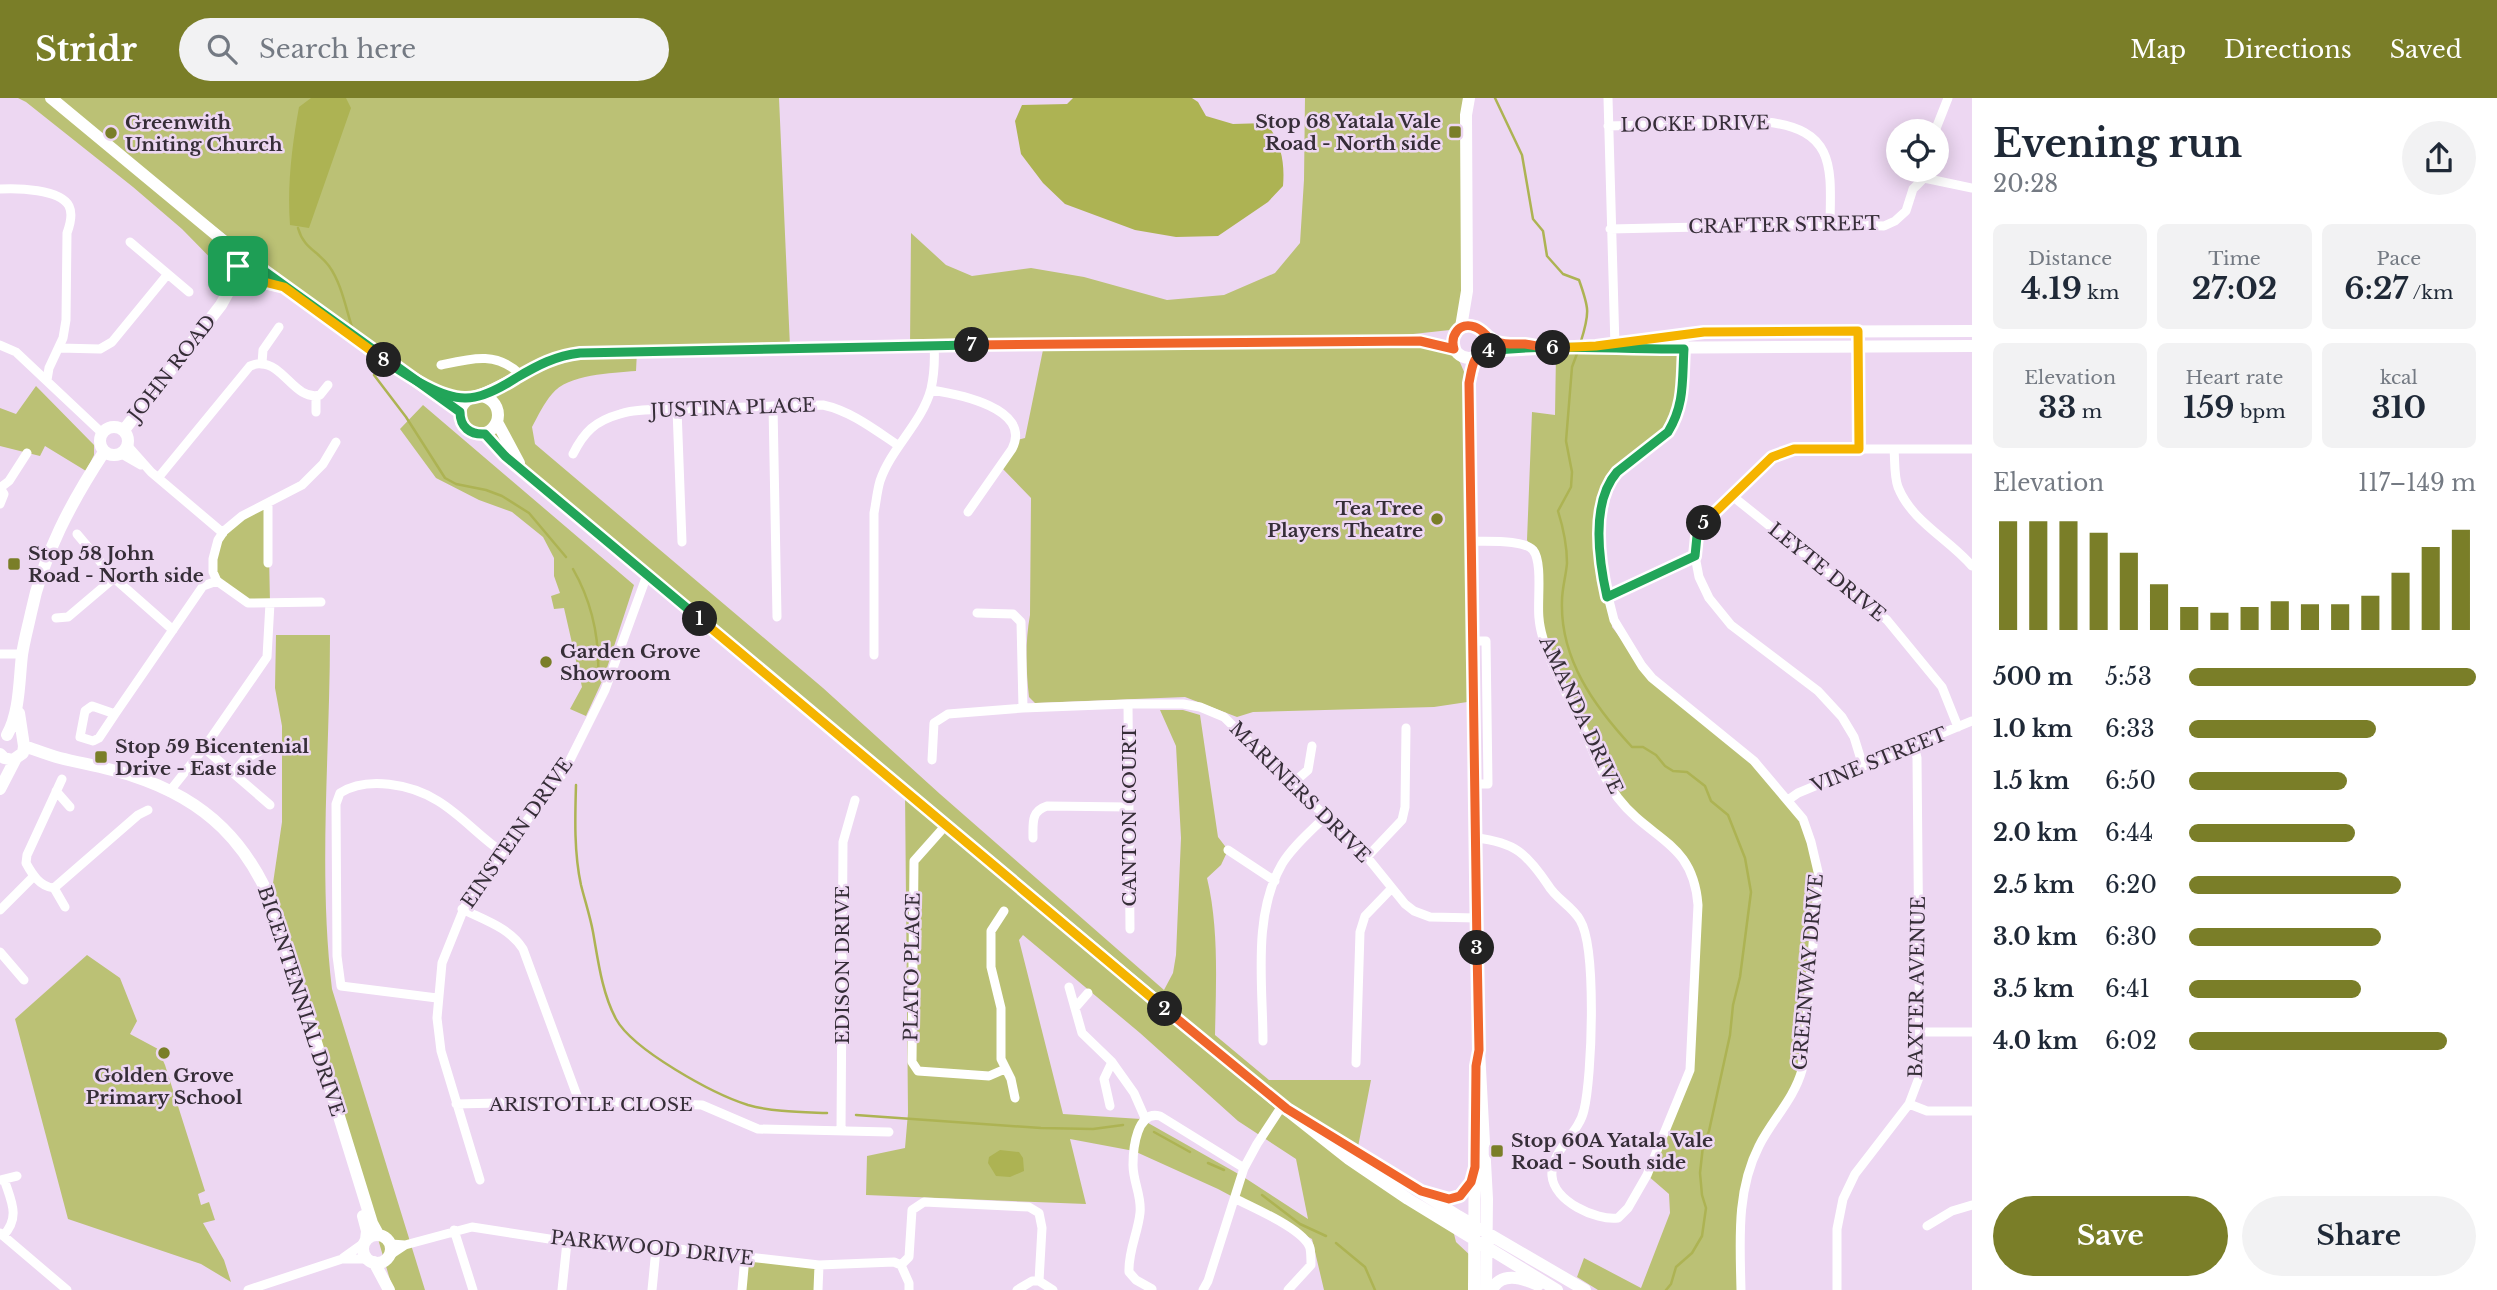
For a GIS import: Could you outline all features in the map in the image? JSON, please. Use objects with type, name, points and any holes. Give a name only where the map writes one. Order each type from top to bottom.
[{"type":"main road","points":[[51,98],[64,103],[232,248],[460,412],[462,425],[467,430],[485,434],[505,456],[1285,1108],[1371,1174],[1557,1290]]},
{"type":"main road","points":[[1469,98],[1466,115],[1467,291],[1458,330],[1452,340],[1469,383]]},
{"type":"main road","points":[[232,248],[239,280],[284,287]]},
{"type":"main road","name":"JOHN ROAD","points":[[124,430],[253,263]]},
{"type":"main road","points":[[1467,291],[1485,345],[1469,383],[1479,1050],[1487,1176],[1495,1228],[1506,1243]]},
{"type":"main road","points":[[460,412],[473,397],[499,388],[549,359],[580,353],[934,345],[1420,341],[1468,326],[1500,343],[1540,348]]},
{"type":"main road","points":[[1615,346],[1685,334],[1972,331]]},
{"type":"main road","points":[[1420,341],[1456,352],[1466,358],[1479,354],[1540,348],[1615,346],[1684,349],[1972,346]]},
{"type":"main road","points":[[522,375],[497,408],[497,422],[523,469]]},
{"type":"main road","points":[[424,385],[454,397],[490,399],[497,408]]},
{"type":"main road","points":[[485,434],[497,422]]},
{"type":"main road","points":[[115,426],[124,430],[128,442],[113,455],[104,452],[99,440],[102,433],[115,426]]},
{"type":"main road","points":[[0,789],[14,752],[22,654],[40,575],[54,539],[86,478],[104,452]]},
{"type":"main road","points":[[4,737],[11,729],[18,697]]},
{"type":"main road","name":"BICENTENNIAL DRIVE","points":[[4,737],[15,734],[14,752],[56,757],[136,776],[202,808],[229,834],[254,866],[269,895],[287,948],[372,1223],[378,1234]]},
{"type":"main road","points":[[0,779],[14,752]]},
{"type":"main road","name":"BICENTENNIAL DRIVE","points":[[174,794],[230,843],[263,896],[298,1001],[367,1231],[364,1253],[382,1256]]},
{"type":"main road","points":[[1479,1050],[1476,1066],[1475,1167],[1486,1290]]},
{"type":"main road","points":[[1285,1108],[1585,1290]]},
{"type":"main road","points":[[1421,1191],[1446,1199],[1460,1196],[1471,1182],[1475,1167]]},
{"type":"main road","points":[[1481,1229],[1487,1176]]},
{"type":"main road","points":[[365,1241],[378,1234],[384,1236],[382,1256],[389,1288]]},
{"type":"main road","points":[[1474,1290],[1481,1242]]},
{"type":"main road","points":[[1493,1290],[1497,1282],[1513,1277],[1551,1290]]},
{"type":"street","points":[[1608,98],[1615,346]]},
{"type":"street","points":[[1940,119],[1948,98]]},
{"type":"street","name":"LOCKE DRIVE","points":[[1608,125],[1767,121],[1790,124],[1823,148],[1831,180],[1830,225]]},
{"type":"street","points":[[1949,181],[1972,188]]},
{"type":"street","name":"CRAFTER STREET","points":[[1611,229],[1884,226],[1906,211],[1913,189],[1918,182]]},
{"type":"street","points":[[0,189],[48,193],[63,198],[70,207],[66,320],[63,338],[49,368],[47,380]]},
{"type":"street","points":[[130,242],[189,292]]},
{"type":"street","points":[[59,348],[100,349],[112,342],[167,275]]},
{"type":"street","points":[[262,363],[263,350],[279,327]]},
{"type":"street","points":[[1858,331],[1859,449]]},
{"type":"street","name":"GREENWAY DRIVE","points":[[1685,334],[1681,407],[1674,423],[1668,432],[1617,472],[1607,491],[1601,516],[1599,549],[1607,597],[1614,620],[1652,678],[1754,761],[1803,819],[1819,876],[1800,1079],[1758,1147],[1746,1179],[1740,1216],[1741,1290]]},
{"type":"street","points":[[0,345],[16,352],[102,433]]},
{"type":"street","points":[[874,655],[875,506],[880,480],[931,390],[934,345]]},
{"type":"street","points":[[441,365],[497,359],[510,364],[522,375]]},
{"type":"street","points":[[154,475],[250,366],[262,363],[273,368],[292,385],[316,396]]},
{"type":"street","points":[[316,412],[316,396],[328,385]]},
{"type":"street","points":[[931,390],[968,397],[989,405],[1007,418],[1016,434],[1017,440],[1012,449],[968,512]]},
{"type":"street","points":[[773,406],[777,617]]},
{"type":"street","name":"JUSTINA PLACE","points":[[573,454],[582,436],[590,428],[612,417],[633,411],[773,406],[835,407],[899,446]]},
{"type":"street","points":[[677,409],[682,542]]},
{"type":"street","points":[[321,603],[248,603],[217,581],[213,572],[213,559],[218,540],[223,533],[242,516],[302,485],[323,464],[336,442]]},
{"type":"street","points":[[123,449],[223,533]]},
{"type":"street","points":[[1863,766],[1854,737],[1842,717],[1818,691],[1731,625],[1709,598],[1699,577],[1695,556],[1697,536],[1705,521],[1772,457],[1794,449],[1972,449]]},
{"type":"street","points":[[1894,449],[1897,484],[1907,505],[1972,566]]},
{"type":"street","points":[[0,504],[4,494],[0,488],[9,481],[27,453]]},
{"type":"street","name":"LEYTE DRIVE","points":[[1731,495],[1887,620],[1941,687],[1958,727]]},
{"type":"street","points":[[268,503],[268,563]]},
{"type":"street","points":[[77,534],[114,578],[173,630]]},
{"type":"street","name":"AMANDA DRIVE","points":[[1471,541],[1517,543],[1535,552],[1538,564],[1540,627],[1562,684],[1592,747],[1615,794],[1635,817],[1676,849],[1688,866],[1696,886],[1698,922],[1690,1070],[1647,1175],[1628,1208],[1618,1218],[1605,1217],[1566,1202],[1556,1191],[1552,1172],[1555,1158],[1582,1118],[1591,1068],[1589,952],[1584,928],[1580,919],[1553,892],[1538,868],[1522,854],[1503,843],[1476,838]]},
{"type":"street","points":[[1607,597],[1695,556]]},
{"type":"street","name":"EINSTEIN DRIVE","points":[[480,1180],[441,1051],[437,998],[442,963],[469,896],[564,772],[605,690],[648,575]]},
{"type":"street","points":[[56,618],[68,617],[114,578]]},
{"type":"street","points":[[115,714],[92,706],[85,711],[80,737],[93,741],[99,738],[203,586],[217,581]]},
{"type":"street","points":[[174,794],[267,657],[270,603]]},
{"type":"street","points":[[977,613],[1013,614],[1021,622],[1023,708]]},
{"type":"street","points":[[0,654],[22,654]]},
{"type":"street","name":"MARINERS DRIVE","points":[[932,761],[934,723],[948,714],[1128,704],[1183,704],[1200,707],[1224,717],[1293,783],[1367,858],[1405,904],[1430,918],[1477,918]]},
{"type":"street","name":"CANTON COURT","points":[[1128,704],[1130,929]]},
{"type":"street","name":"VINE STREET","points":[[1788,800],[1798,793],[1972,721]]},
{"type":"street","points":[[1367,858],[1402,820],[1405,807],[1406,728]]},
{"type":"street","name":"BAXTER AVENUE","points":[[1837,1290],[1837,1229],[1843,1199],[1855,1174],[1909,1104],[1920,1074],[1917,758],[1914,745]]},
{"type":"street","points":[[1293,783],[1308,770],[1312,746]]},
{"type":"street","points":[[233,773],[245,759],[267,747]]},
{"type":"street","points":[[204,748],[270,805]]},
{"type":"street","points":[[62,779],[27,855],[26,863],[33,877],[49,888],[54,888],[138,814],[148,810]]},
{"type":"street","points":[[437,998],[341,986],[337,943],[336,804],[340,793],[349,788],[374,783],[409,789],[438,801],[502,852]]},
{"type":"street","points":[[56,791],[70,807]]},
{"type":"street","name":"EDISON DRIVE","points":[[841,1131],[843,842],[855,800]]},
{"type":"street","points":[[1033,838],[1034,815],[1040,808],[1129,807]]},
{"type":"street","points":[[1263,1041],[1262,939],[1267,907],[1282,864],[1326,816]]},
{"type":"street","name":"PLATO PLACE","points":[[946,825],[914,861],[912,1062],[918,1071],[931,1073],[989,1076],[1005,1069]]},
{"type":"street","points":[[1228,850],[1275,881]]},
{"type":"street","points":[[0,909],[33,877]]},
{"type":"street","points":[[54,888],[65,907]]},
{"type":"street","points":[[1356,1063],[1360,932],[1365,916],[1391,889]]},
{"type":"street","points":[[462,909],[517,939],[579,1101]]},
{"type":"street","points":[[1004,911],[991,931],[990,964],[1001,1007],[1001,1059],[1012,1082],[1015,1098]]},
{"type":"street","points":[[0,952],[24,980]]},
{"type":"street","points":[[1069,987],[1082,1033],[1112,1062],[1134,1093],[1145,1118]]},
{"type":"street","points":[[1075,1008],[1088,993]]},
{"type":"street","points":[[1920,1032],[1972,1032]]},
{"type":"street","points":[[1110,1106],[1104,1079],[1112,1062]]},
{"type":"street","name":"ARISTOTLE CLOSE","points":[[456,1104],[579,1101],[702,1105],[758,1129],[889,1132]]},
{"type":"street","points":[[1909,1104],[1927,1111],[1972,1111]]},
{"type":"street","points":[[1203,1290],[1236,1199],[1244,1168],[1257,1144],[1285,1108]]},
{"type":"street","points":[[1153,1289],[1136,1280],[1129,1272],[1140,1209],[1133,1164],[1140,1127],[1145,1118],[1153,1114],[1160,1116],[1244,1168]]},
{"type":"street","points":[[17,1176],[2,1179],[14,1221],[2,1234],[67,1290]]},
{"type":"street","points":[[1236,1199],[1289,1228],[1309,1247],[1311,1265],[1288,1290]]},
{"type":"street","points":[[909,1290],[909,1283],[901,1265],[909,1256],[912,1210],[924,1202],[1029,1207],[1039,1213],[1042,1228],[1039,1281]]},
{"type":"street","points":[[1927,1226],[1952,1211],[1972,1205]]},
{"type":"street","name":"PARKWOOD DRIVE","points":[[382,1256],[405,1245],[472,1227],[601,1247],[669,1248],[819,1265],[894,1262],[901,1265]]},
{"type":"street","points":[[454,1230],[473,1290]]},
{"type":"street","points":[[342,1259],[365,1241]]},
{"type":"street","points":[[562,1290],[567,1241]]},
{"type":"street","points":[[652,1290],[656,1248]]},
{"type":"street","points":[[248,1290],[342,1259],[382,1256]]},
{"type":"street","points":[[742,1290],[746,1257]]},
{"type":"street","points":[[818,1290],[819,1265]]},
{"type":"street","points":[[1017,1290],[1039,1281],[1053,1290]]},
{"type":"shaded area","points":[[18,98],[779,98],[790,347],[637,351],[636,371],[579,378],[559,387],[546,401],[532,427],[535,444],[823,688],[1164,990],[1173,973],[1176,955],[1181,838],[1176,746],[1160,710],[1183,710],[1200,715],[1218,837],[1228,850],[1221,865],[1207,878],[1215,936],[1215,1035],[1269,1080],[1371,1080],[1357,1152],[1299,1117],[1452,1226],[1456,1242],[1473,1258],[1474,1290],[1324,1290],[1312,1239],[1218,1189],[1134,1151],[1070,1139],[1086,1204],[866,1195],[867,1156],[905,1148],[908,1113],[905,791],[451,408],[95,133],[232,248],[238,269],[234,282],[182,229]],"holes":[[[1023,935],[1140,1033],[1238,1121],[1296,1159],[1308,1219],[1242,1176],[1141,1119],[1063,1114],[1019,940]]]},
{"type":"shaded area","points":[[311,98],[346,98],[351,108],[309,228],[290,225],[289,195],[299,107]]},
{"type":"shaded area","points":[[1073,98],[1192,98],[1198,102],[1206,116],[1233,124],[1267,123],[1281,153],[1283,186],[1268,202],[1218,236],[1176,237],[1135,230],[1065,204],[1043,183],[1021,154],[1015,121],[1022,105],[1067,104]]},
{"type":"shaded area","points":[[1305,98],[1469,98],[1469,301],[1459,329],[1349,341],[1454,349],[1469,383],[1474,701],[1434,707],[1253,712],[1237,717],[1185,697],[1035,703],[1029,697],[1027,666],[1031,498],[1001,467],[1017,440],[1025,438],[1044,345],[910,346],[911,233],[946,265],[972,276],[1031,268],[1084,277],[1167,300],[1224,295],[1275,273],[1300,243]]},
{"type":"shaded area","points":[[1684,349],[1674,423],[1617,472],[1601,516],[1612,627],[1642,666],[1754,761],[1803,819],[1819,876],[1800,1079],[1758,1147],[1741,1202],[1738,1290],[1598,1290],[1577,1277],[1584,1258],[1641,1288],[1670,1213],[1669,1194],[1647,1175],[1688,1075],[1697,895],[1683,858],[1626,807],[1592,747],[1540,627],[1538,564],[1527,540],[1532,412],[1555,415],[1556,353]]},
{"type":"shaded area","points":[[36,386],[94,445],[94,455],[86,471],[45,446],[40,456],[0,446],[0,408],[16,414]]},
{"type":"shaded area","points":[[423,405],[634,585],[604,677],[586,716],[570,709],[582,687],[564,608],[554,609],[551,596],[560,593],[554,576],[554,558],[543,537],[512,512],[479,500],[436,478],[400,429]]},
{"type":"shaded area","points":[[268,503],[270,603],[248,603],[213,572],[224,531]]},
{"type":"shaded area","points":[[276,635],[330,635],[325,857],[332,989],[425,1290],[393,1290],[301,977],[272,890],[282,822],[282,726],[275,688]]},
{"type":"shaded area","points":[[87,955],[120,978],[137,1021],[130,1034],[158,1049],[205,1191],[198,1194],[201,1205],[209,1202],[215,1220],[203,1223],[224,1260],[231,1282],[201,1264],[68,1219],[15,1019]]},
{"type":"shaded area","points":[[1000,1150],[1019,1152],[1023,1158],[1024,1171],[1010,1177],[996,1176],[988,1163],[989,1157]]},
{"type":"shaded area","points":[[745,1257],[819,1265],[818,1290],[742,1290]]},
{"type":"waterway","points":[[1495,98],[1522,155],[1533,219],[1543,231],[1547,256],[1563,274],[1579,280],[1587,310],[1581,341]]},
{"type":"waterway","points":[[298,228],[304,241],[333,273],[353,330]]},
{"type":"waterway","points":[[1578,351],[1572,367],[1566,441],[1572,472],[1571,487],[1558,511],[1567,557],[1562,601],[1563,622],[1573,662],[1593,698],[1632,747],[1643,747],[1673,771],[1687,772],[1705,786],[1711,801],[1728,815],[1745,858],[1751,892],[1730,1035],[1709,1131],[1703,1146],[1700,1173],[1706,1208],[1702,1236],[1692,1253],[1676,1267],[1671,1284],[1666,1290]]},
{"type":"waterway","points":[[374,375],[406,417],[445,478],[456,484],[502,496],[529,513],[566,557]]},
{"type":"waterway","points":[[573,569],[586,595],[594,622],[598,678]]},
{"type":"waterway","points":[[576,785],[576,848],[581,885],[604,987],[611,1009],[625,1031],[675,1070],[733,1099],[767,1109],[827,1113]]},
{"type":"waterway","points":[[856,1115],[1041,1128],[1093,1129],[1123,1125]]},
{"type":"waterway","points":[[1154,1132],[1190,1152]]},
{"type":"waterway","points":[[1208,1163],[1224,1170]]},
{"type":"waterway","points":[[1262,1195],[1300,1224],[1326,1236]]},
{"type":"waterway","points":[[1336,1243],[1365,1267],[1375,1290]]},
{"type":"place","name":"Stop 68 Yatala Vale Road - North side","points":[[1455,132]]},
{"type":"place","name":"Greenwith Uniting Church","points":[[111,133]]},
{"type":"place","name":"Tea Tree Players Theatre","points":[[1437,519]]},
{"type":"place","name":"Stop 58 John Road - North side","points":[[14,564]]},
{"type":"place","name":"Garden Grove Showroom","points":[[546,662]]},
{"type":"place","name":"Stop 59 Bicentenial Drive - East side","points":[[101,757]]},
{"type":"place","name":"Golden Grove Primary School","points":[[164,1053]]},
{"type":"place","name":"Stop 60A Yatala Vale Road - South side","points":[[1497,1151]]},
{"type":"route","points":[[238,266],[232,248],[253,263],[242,284],[253,281],[284,287],[396,368],[424,385],[454,397],[469,398],[499,388],[549,359],[580,353],[790,347],[1420,341],[1454,349],[1452,340],[1455,333],[1461,327],[1468,326],[1478,328],[1484,336],[1495,341],[1540,348],[1596,346],[1704,332],[1858,331],[1859,449],[1794,449],[1772,457],[1705,521],[1697,536],[1695,556],[1607,597],[1601,569],[1599,529],[1607,491],[1617,472],[1668,432],[1674,423],[1681,407],[1684,349],[1624,350],[1596,346],[1584,347],[1573,347],[1540,348],[1522,350],[1498,350],[1481,352],[1473,363],[1469,383],[1479,1050],[1476,1066],[1475,1167],[1466,1190],[1460,1196],[1446,1199],[1421,1191],[1282,1106],[505,456],[485,434],[467,430],[462,425],[460,412],[396,368],[253,263],[237,276],[238,266]]}]
